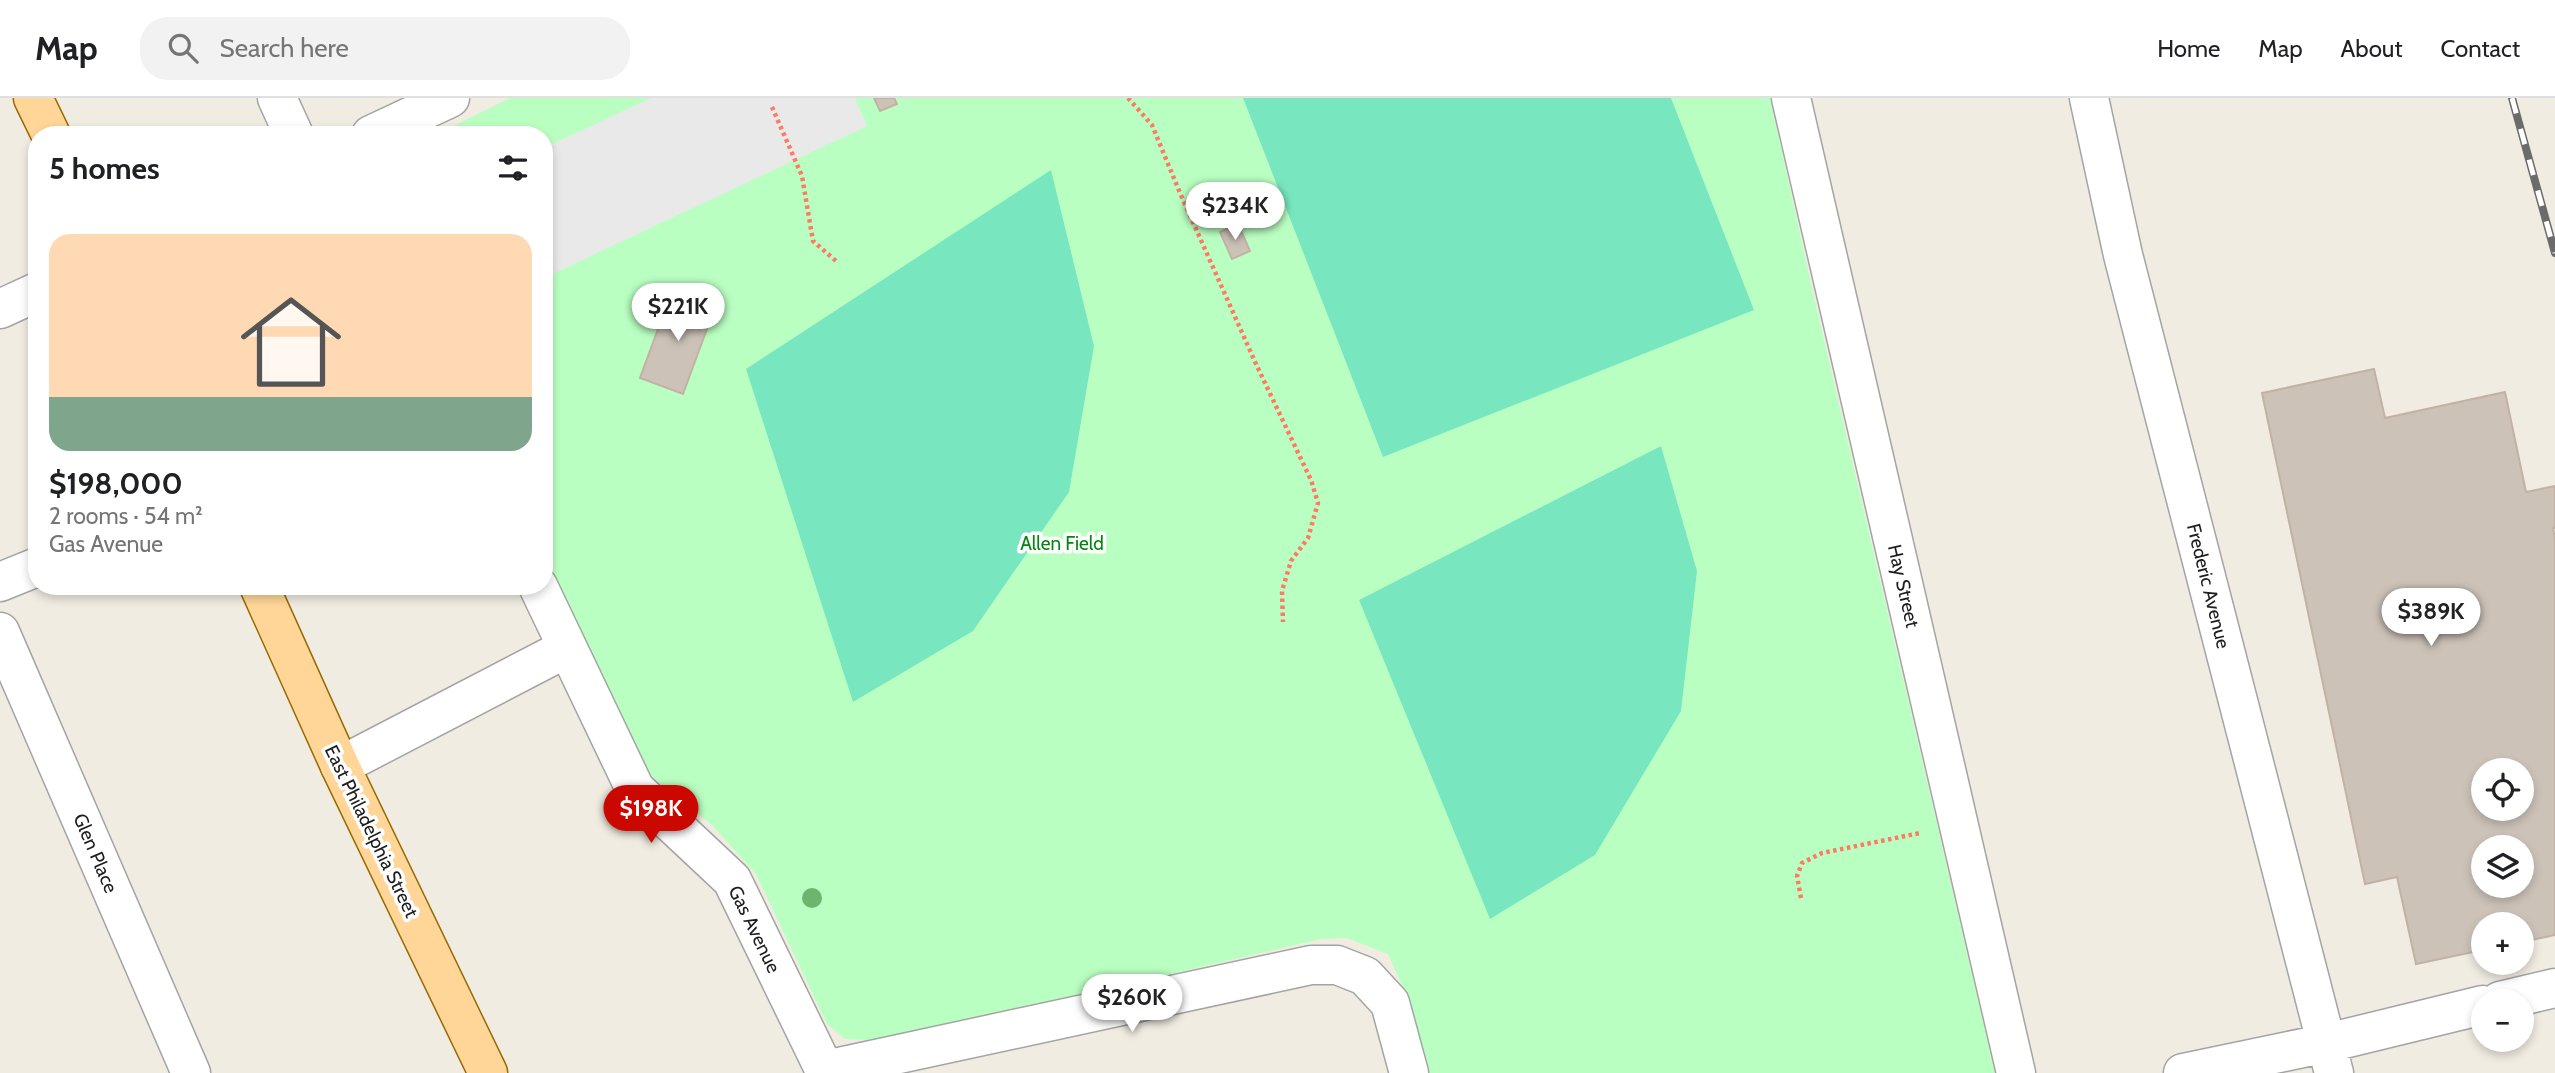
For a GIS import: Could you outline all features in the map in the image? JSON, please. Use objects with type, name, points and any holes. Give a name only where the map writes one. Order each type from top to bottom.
[{"type":"main road","points":[[33,98],[47,126]]},
{"type":"main road","name":"East Philadelphia Street","points":[[263,595],[340,765],[488,1073]]},
{"type":"street","points":[[277,98],[290,126]]},
{"type":"street","points":[[390,126],[450,98]]},
{"type":"street","name":"Hay Street","points":[[1791,98],[2016,1073]]},
{"type":"street","name":"Frederic Avenue","points":[[2089,98],[2123,255],[2330,1058]]},
{"type":"street","points":[[0,309],[28,296]]},
{"type":"street","points":[[0,582],[28,571]]},
{"type":"street","name":"Gas Avenue","points":[[542,595],[635,789],[732,880],[825,1072]]},
{"type":"street","name":"Glen Place","points":[[0,632],[191,1073]]},
{"type":"street","points":[[340,765],[567,648]]},
{"type":"street","points":[[825,1072],[1311,965],[1337,965],[1365,976],[1390,1003],[1409,1073]]},
{"type":"street","points":[[2534,993],[2555,988]]},
{"type":"street","points":[[2183,1073],[2330,1058],[2471,1009]]},
{"type":"path","points":[[1128,98],[1153,125],[1256,364],[1311,480],[1318,503],[1308,538],[1291,561],[1282,591],[1283,622]]},
{"type":"path","points":[[772,107],[802,176],[813,241],[836,261]]},
{"type":"path","points":[[1801,898],[1797,876],[1802,863],[1822,853],[1924,832]]},
{"type":"green space","name":"Allen Field","points":[[510,98],[1770,98],[1995,1073],[1429,1073],[1412,1008],[1388,954],[1347,938],[1321,939],[883,1041],[845,1039],[827,1024],[756,874],[712,825],[649,775],[553,572],[553,126],[453,126]]},
{"type":"green space","points":[[1243,98],[1671,98],[1754,310],[1383,457]]},
{"type":"green space","points":[[1051,170],[1094,346],[1069,492],[973,631],[853,702],[746,369]]},
{"type":"green space","points":[[1661,446],[1697,571],[1681,711],[1595,855],[1490,919],[1359,600]]},
{"type":"shaded area","points":[[651,98],[855,98],[867,126],[553,274],[553,144]]},
{"type":"building","points":[[874,98],[894,98],[897,104],[880,111]]},
{"type":"building","points":[[1238,224],[1250,251],[1232,259],[1220,232]]},
{"type":"building","points":[[672,291],[715,307],[683,394],[640,378]]},
{"type":"building","points":[[2374,369],[2385,418],[2505,392],[2526,492],[2555,486],[2555,935],[2534,939],[2534,912],[2471,912],[2471,953],[2416,964],[2397,877],[2365,884],[2262,393]]},
{"type":"railway","points":[[2512,98],[2555,253]]}]
